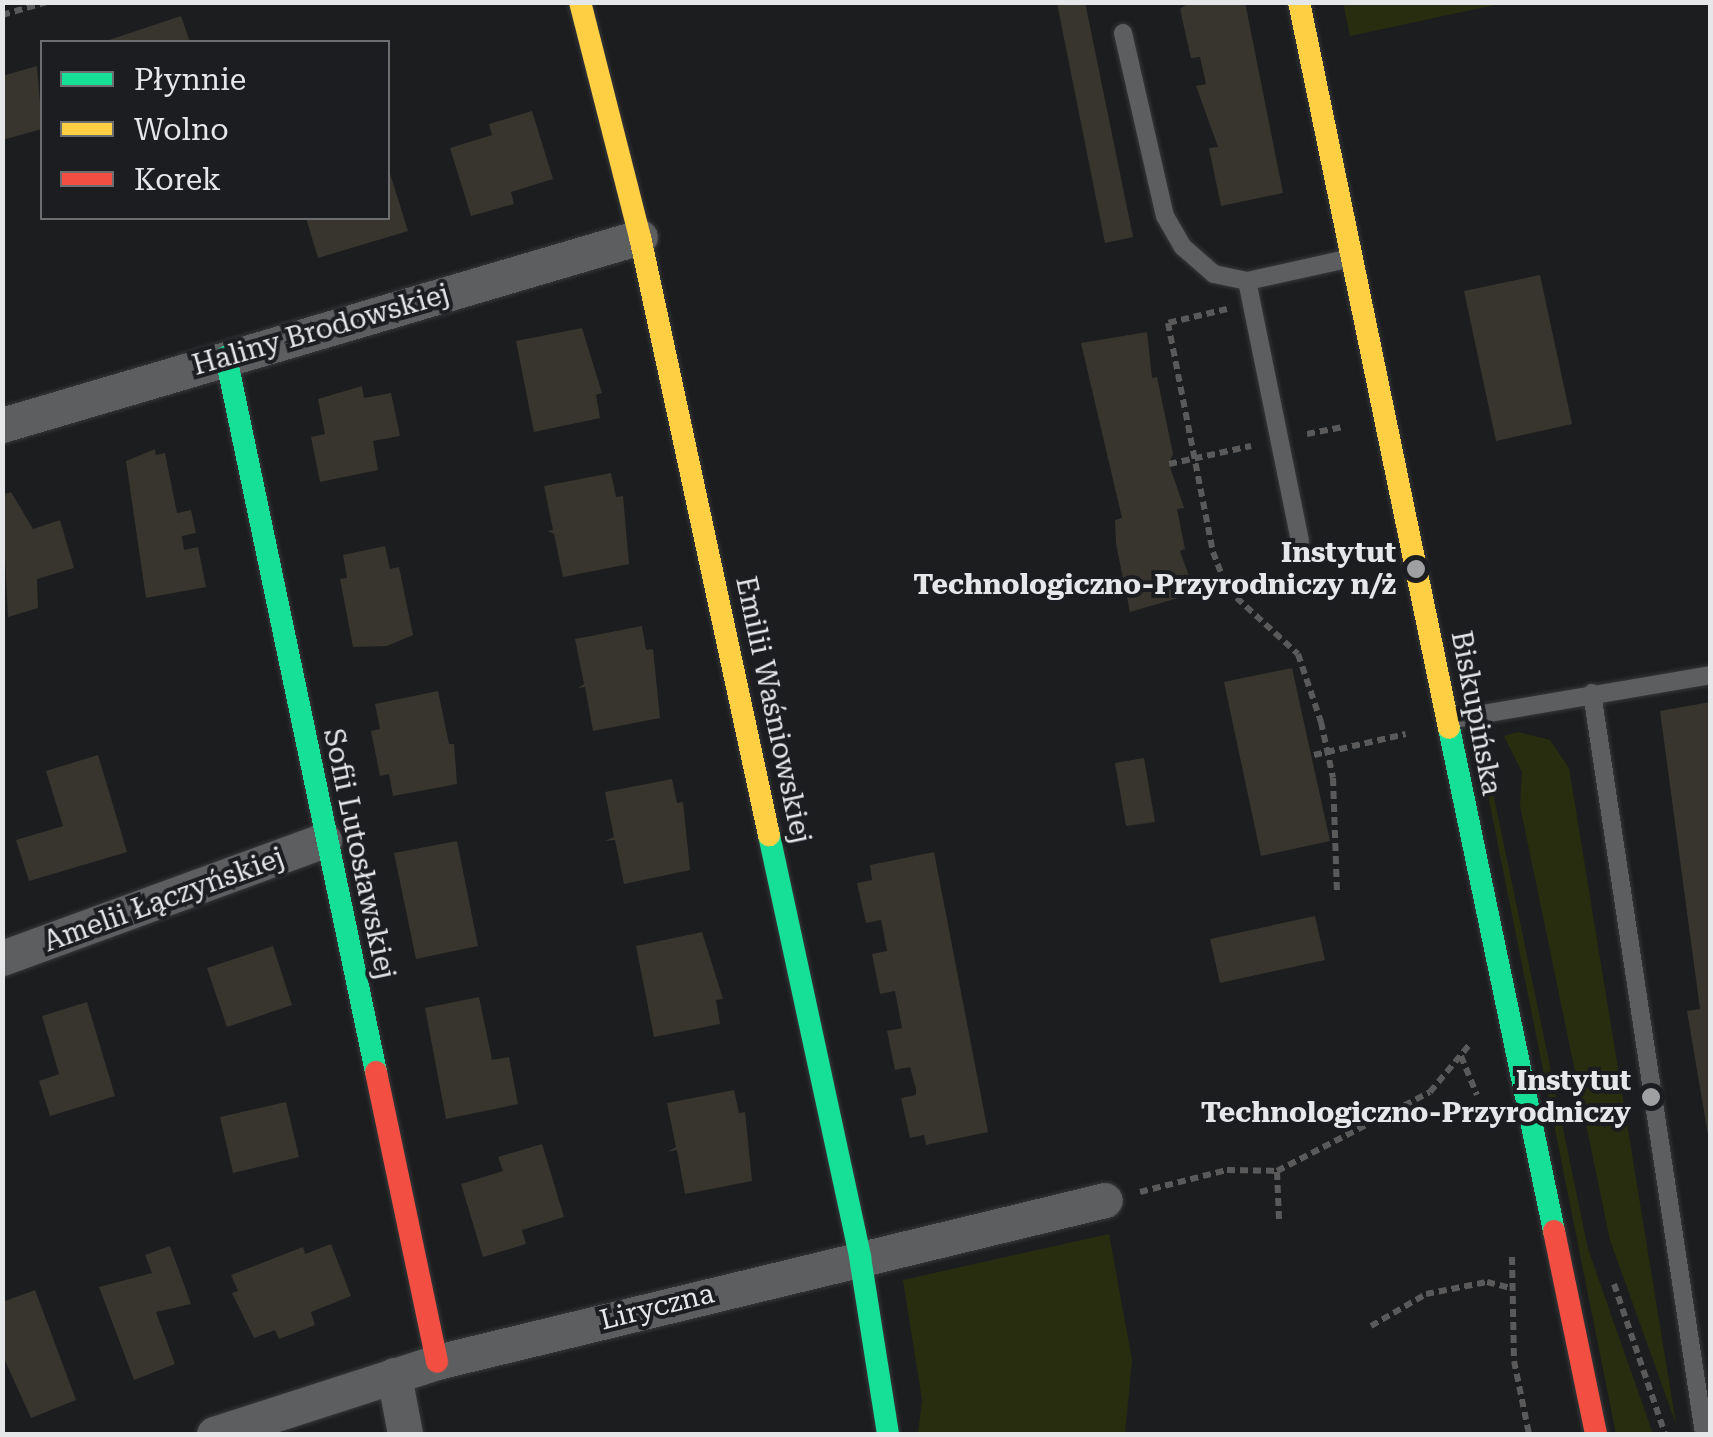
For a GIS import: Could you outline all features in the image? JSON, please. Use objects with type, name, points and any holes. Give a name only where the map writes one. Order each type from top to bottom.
[{"type":"street","name":"Emilii Waśniowskiej","points":[[580,2],[640,237],[860,1256],[888,1434]]},
{"type":"street","name":"Biskupińska","points":[[1299,2],[1596,1434]]},
{"type":"street","name":"Haliny Brodowskiej","points":[[2,425],[640,237]]},
{"type":"street","name":"Sofii Lutosławskiej","points":[[226,356],[436,1362]]},
{"type":"street","name":"Amelii Łączyńskiej","points":[[2,958],[324,840]]},
{"type":"street","name":"Liryczna","points":[[214,1434],[436,1362],[860,1256],[1105,1200]]},
{"type":"street","points":[[394,1374],[405,1434]]},
{"type":"lane","points":[[1123,33],[1165,216],[1183,247],[1214,274],[1247,281],[1353,258]]},
{"type":"lane","points":[[1247,281],[1300,541]]},
{"type":"lane","points":[[1448,720],[1710,675]]},
{"type":"lane","points":[[1592,693],[1704,1434]]},
{"type":"path","points":[[2,15],[47,2]]},
{"type":"path","points":[[1252,303],[1168,324],[1212,552],[1227,588],[1298,654],[1328,752],[1337,893]]},
{"type":"path","points":[[1314,756],[1419,731]]},
{"type":"path","points":[[1105,1200],[1124,1210],[1136,1194],[1227,1170],[1277,1171],[1430,1092],[1480,1032]]},
{"type":"path","points":[[1460,1056],[1481,1116]]},
{"type":"path","points":[[1277,1171],[1279,1220]]},
{"type":"path","points":[[1513,1244],[1514,1360],[1529,1434]]},
{"type":"path","points":[[1372,1326],[1426,1294],[1487,1282],[1511,1288]]},
{"type":"green space","points":[[1343,2],[1504,2],[1504,3],[1350,36]]},
{"type":"green space","points":[[1518,732],[1550,740],[1569,768],[1676,1424],[1610,1240],[1520,806],[1522,772],[1504,736]]},
{"type":"green space","points":[[1485,754],[1588,1249],[1653,1434],[1616,1434],[1482,765]]},
{"type":"green space","points":[[1109,1234],[1132,1360],[1125,1434],[918,1434],[922,1400],[903,1280]]},
{"type":"building","points":[[1085,2],[1133,237],[1105,243],[1057,3]]},
{"type":"building","points":[[1190,2],[1245,2],[1283,193],[1221,206],[1209,148],[1218,147],[1196,86],[1206,84],[1200,57],[1191,58],[1180,9]]},
{"type":"building","points":[[181,16],[189,40],[109,40]]},
{"type":"building","points":[[37,66],[40,130],[2,140],[2,76]]},
{"type":"building","points":[[532,111],[553,179],[511,192],[514,204],[471,216],[450,148],[492,135],[489,124]]},
{"type":"building","points":[[390,173],[408,231],[318,258],[307,220],[390,220]]},
{"type":"building","points":[[1540,275],[1572,424],[1496,441],[1464,291]]},
{"type":"building","points":[[582,328],[602,393],[596,395],[600,418],[534,432],[516,341]]},
{"type":"building","points":[[1147,332],[1152,378],[1157,377],[1173,454],[1169,464],[1184,508],[1177,509],[1185,549],[1180,551],[1195,593],[1130,612],[1116,544],[1115,520],[1122,518],[1081,343]]},
{"type":"building","points":[[362,386],[364,398],[391,393],[400,436],[373,441],[378,470],[320,482],[311,437],[325,434],[318,399]]},
{"type":"building","points":[[155,449],[156,455],[165,453],[177,513],[191,510],[196,533],[182,536],[184,550],[198,547],[206,587],[146,598],[126,461]]},
{"type":"building","points":[[611,473],[616,497],[623,496],[629,564],[563,577],[554,534],[547,531],[553,530],[544,486]]},
{"type":"building","points":[[11,492],[33,529],[60,520],[74,568],[37,579],[38,608],[8,617],[2,495]]},
{"type":"building","points":[[385,546],[390,569],[399,567],[413,635],[387,646],[353,647],[340,579],[347,578],[343,555]]},
{"type":"building","points":[[642,626],[646,650],[653,649],[660,718],[593,731],[585,687],[578,688],[584,684],[575,639]]},
{"type":"building","points":[[1292,668],[1330,841],[1261,856],[1224,682]]},
{"type":"building","points":[[438,691],[449,744],[454,744],[457,784],[393,796],[389,774],[380,776],[371,731],[380,729],[375,704]]},
{"type":"building","points":[[1710,702],[1708,1135],[1687,1011],[1700,1009],[1660,711]]},
{"type":"building","points":[[98,755],[127,852],[29,881],[16,840],[63,826],[46,771]]},
{"type":"building","points":[[1144,758],[1155,822],[1126,826],[1115,763]]},
{"type":"building","points":[[672,779],[677,803],[683,802],[690,870],[624,884],[615,840],[605,841],[614,837],[605,792]]},
{"type":"building","points":[[457,841],[478,946],[416,959],[394,853]]},
{"type":"building","points":[[934,852],[988,1132],[926,1145],[924,1135],[910,1138],[901,1098],[916,1095],[916,1089],[910,1067],[895,1070],[887,1031],[902,1028],[895,991],[880,994],[872,954],[887,951],[881,920],[866,923],[857,883],[872,880],[870,865]]},
{"type":"building","points":[[1315,916],[1325,960],[1220,983],[1210,939]]},
{"type":"building","points":[[702,932],[723,999],[716,1000],[720,1024],[654,1037],[636,946]]},
{"type":"building","points":[[273,946],[292,1005],[227,1027],[207,968]]},
{"type":"building","points":[[479,997],[492,1060],[509,1057],[518,1104],[446,1119],[425,1008]]},
{"type":"building","points":[[87,1002],[115,1096],[50,1116],[39,1081],[59,1074],[42,1016]]},
{"type":"building","points":[[734,1090],[739,1113],[745,1112],[752,1181],[685,1194],[677,1150],[667,1152],[676,1147],[667,1103]]},
{"type":"building","points":[[286,1102],[299,1157],[233,1173],[220,1117]]},
{"type":"building","points":[[542,1144],[564,1217],[522,1230],[526,1244],[483,1257],[461,1184],[503,1171],[498,1157]]},
{"type":"building","points":[[331,1244],[351,1296],[311,1312],[315,1325],[279,1339],[275,1330],[254,1338],[232,1293],[238,1291],[231,1275],[303,1247],[305,1254]]},
{"type":"building","points":[[170,1246],[191,1304],[156,1312],[175,1364],[134,1380],[99,1287],[152,1273],[145,1255]]},
{"type":"building","points":[[35,1290],[76,1400],[31,1418],[2,1354],[2,1302]]},
{"type":"traffic: fast","points":[[226,357],[376,1072]]},
{"type":"traffic: fast","points":[[1449,728],[1554,1231]]},
{"type":"traffic: fast","points":[[769,835],[860,1257],[888,1434]]},
{"type":"traffic: slow","points":[[580,2],[640,237],[769,835]]},
{"type":"traffic: slow","points":[[1299,2],[1449,728]]},
{"type":"traffic: jam","points":[[376,1072],[437,1362]]},
{"type":"traffic: jam","points":[[1554,1231],[1596,1434]]},
{"type":"place","name":"Instytut Technologiczno-Przyrodniczy n/ż","points":[[1416,569]]},
{"type":"place","name":"Instytut Technologiczno-Przyrodniczy","points":[[1651,1097]]}]
